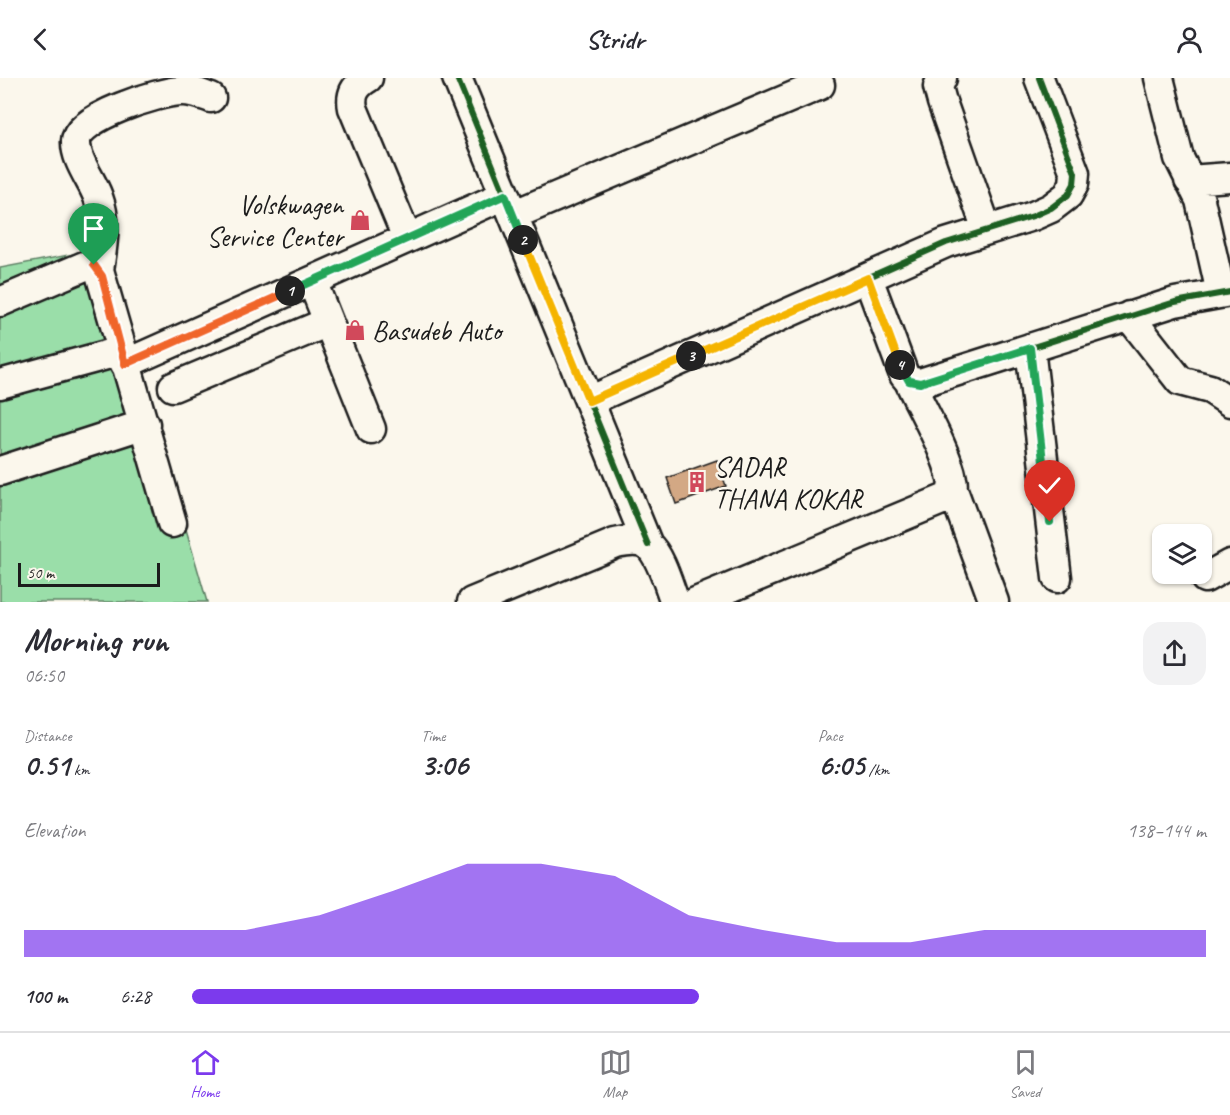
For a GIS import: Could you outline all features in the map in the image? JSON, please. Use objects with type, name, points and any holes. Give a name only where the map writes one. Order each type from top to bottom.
[{"type":"street","points":[[368,78],[359,83],[354,90],[351,99],[353,108],[407,238]]},
{"type":"street","points":[[942,78],[938,87],[942,102],[987,230]]},
{"type":"street","points":[[589,401],[946,243],[1051,208],[1068,195],[1074,184],[1076,173],[1040,78]]},
{"type":"street","points":[[909,381],[920,383],[1175,302],[1226,292],[1200,200],[1179,158],[1159,78]]},
{"type":"street","points":[[462,80],[509,205],[648,545],[661,566],[675,602]]},
{"type":"street","points":[[0,384],[123,357],[312,281],[407,238],[509,205],[820,85]]},
{"type":"street","points":[[172,523],[99,270],[104,220],[99,198],[78,154],[76,141],[78,132],[89,123],[144,98],[193,91],[211,98]]},
{"type":"street","points":[[1190,180],[1230,177]]},
{"type":"street","points":[[0,302],[87,265],[94,265],[99,270]]},
{"type":"street","points":[[868,278],[904,375],[909,381],[948,465],[952,490],[994,602]]},
{"type":"street","points":[[312,281],[371,429]]},
{"type":"street","points":[[1129,316],[1180,381],[1210,389],[1230,402]]},
{"type":"street","points":[[173,387],[328,322]]},
{"type":"street","points":[[1030,348],[1057,578]]},
{"type":"street","points":[[0,471],[144,424]]},
{"type":"street","points":[[696,602],[937,503],[949,497],[952,490]]},
{"type":"street","points":[[472,602],[615,543],[632,540],[648,545]]},
{"type":"street","points":[[1212,574],[1230,564]]},
{"type":"green space","points":[[105,248],[207,602],[0,602],[0,268]]},
{"type":"building","name":"SADAR THANA KOKAR","points":[[717,460],[726,486],[676,504],[667,478]]},
{"type":"cycle path","points":[[457,78],[648,545]]},
{"type":"cycle path","points":[[589,401],[946,243],[1033,216],[1051,208],[1068,195],[1074,184],[1075,173],[1039,78]]},
{"type":"cycle path","points":[[868,278],[904,375],[909,381],[920,383],[1175,302],[1230,292]]},
{"type":"place","name":"Volskwagen Service Center","points":[[360,220]]},
{"type":"place","name":"Basudeb Auto","points":[[355,330]]},
{"type":"place","name":"SADAR THANA KOKAR","points":[[697,482]]},
{"type":"route","points":[[94,265],[102,276],[125,364],[505,195],[589,401],[868,278],[904,375],[909,381],[920,383],[1030,348],[1050,522]]}]
